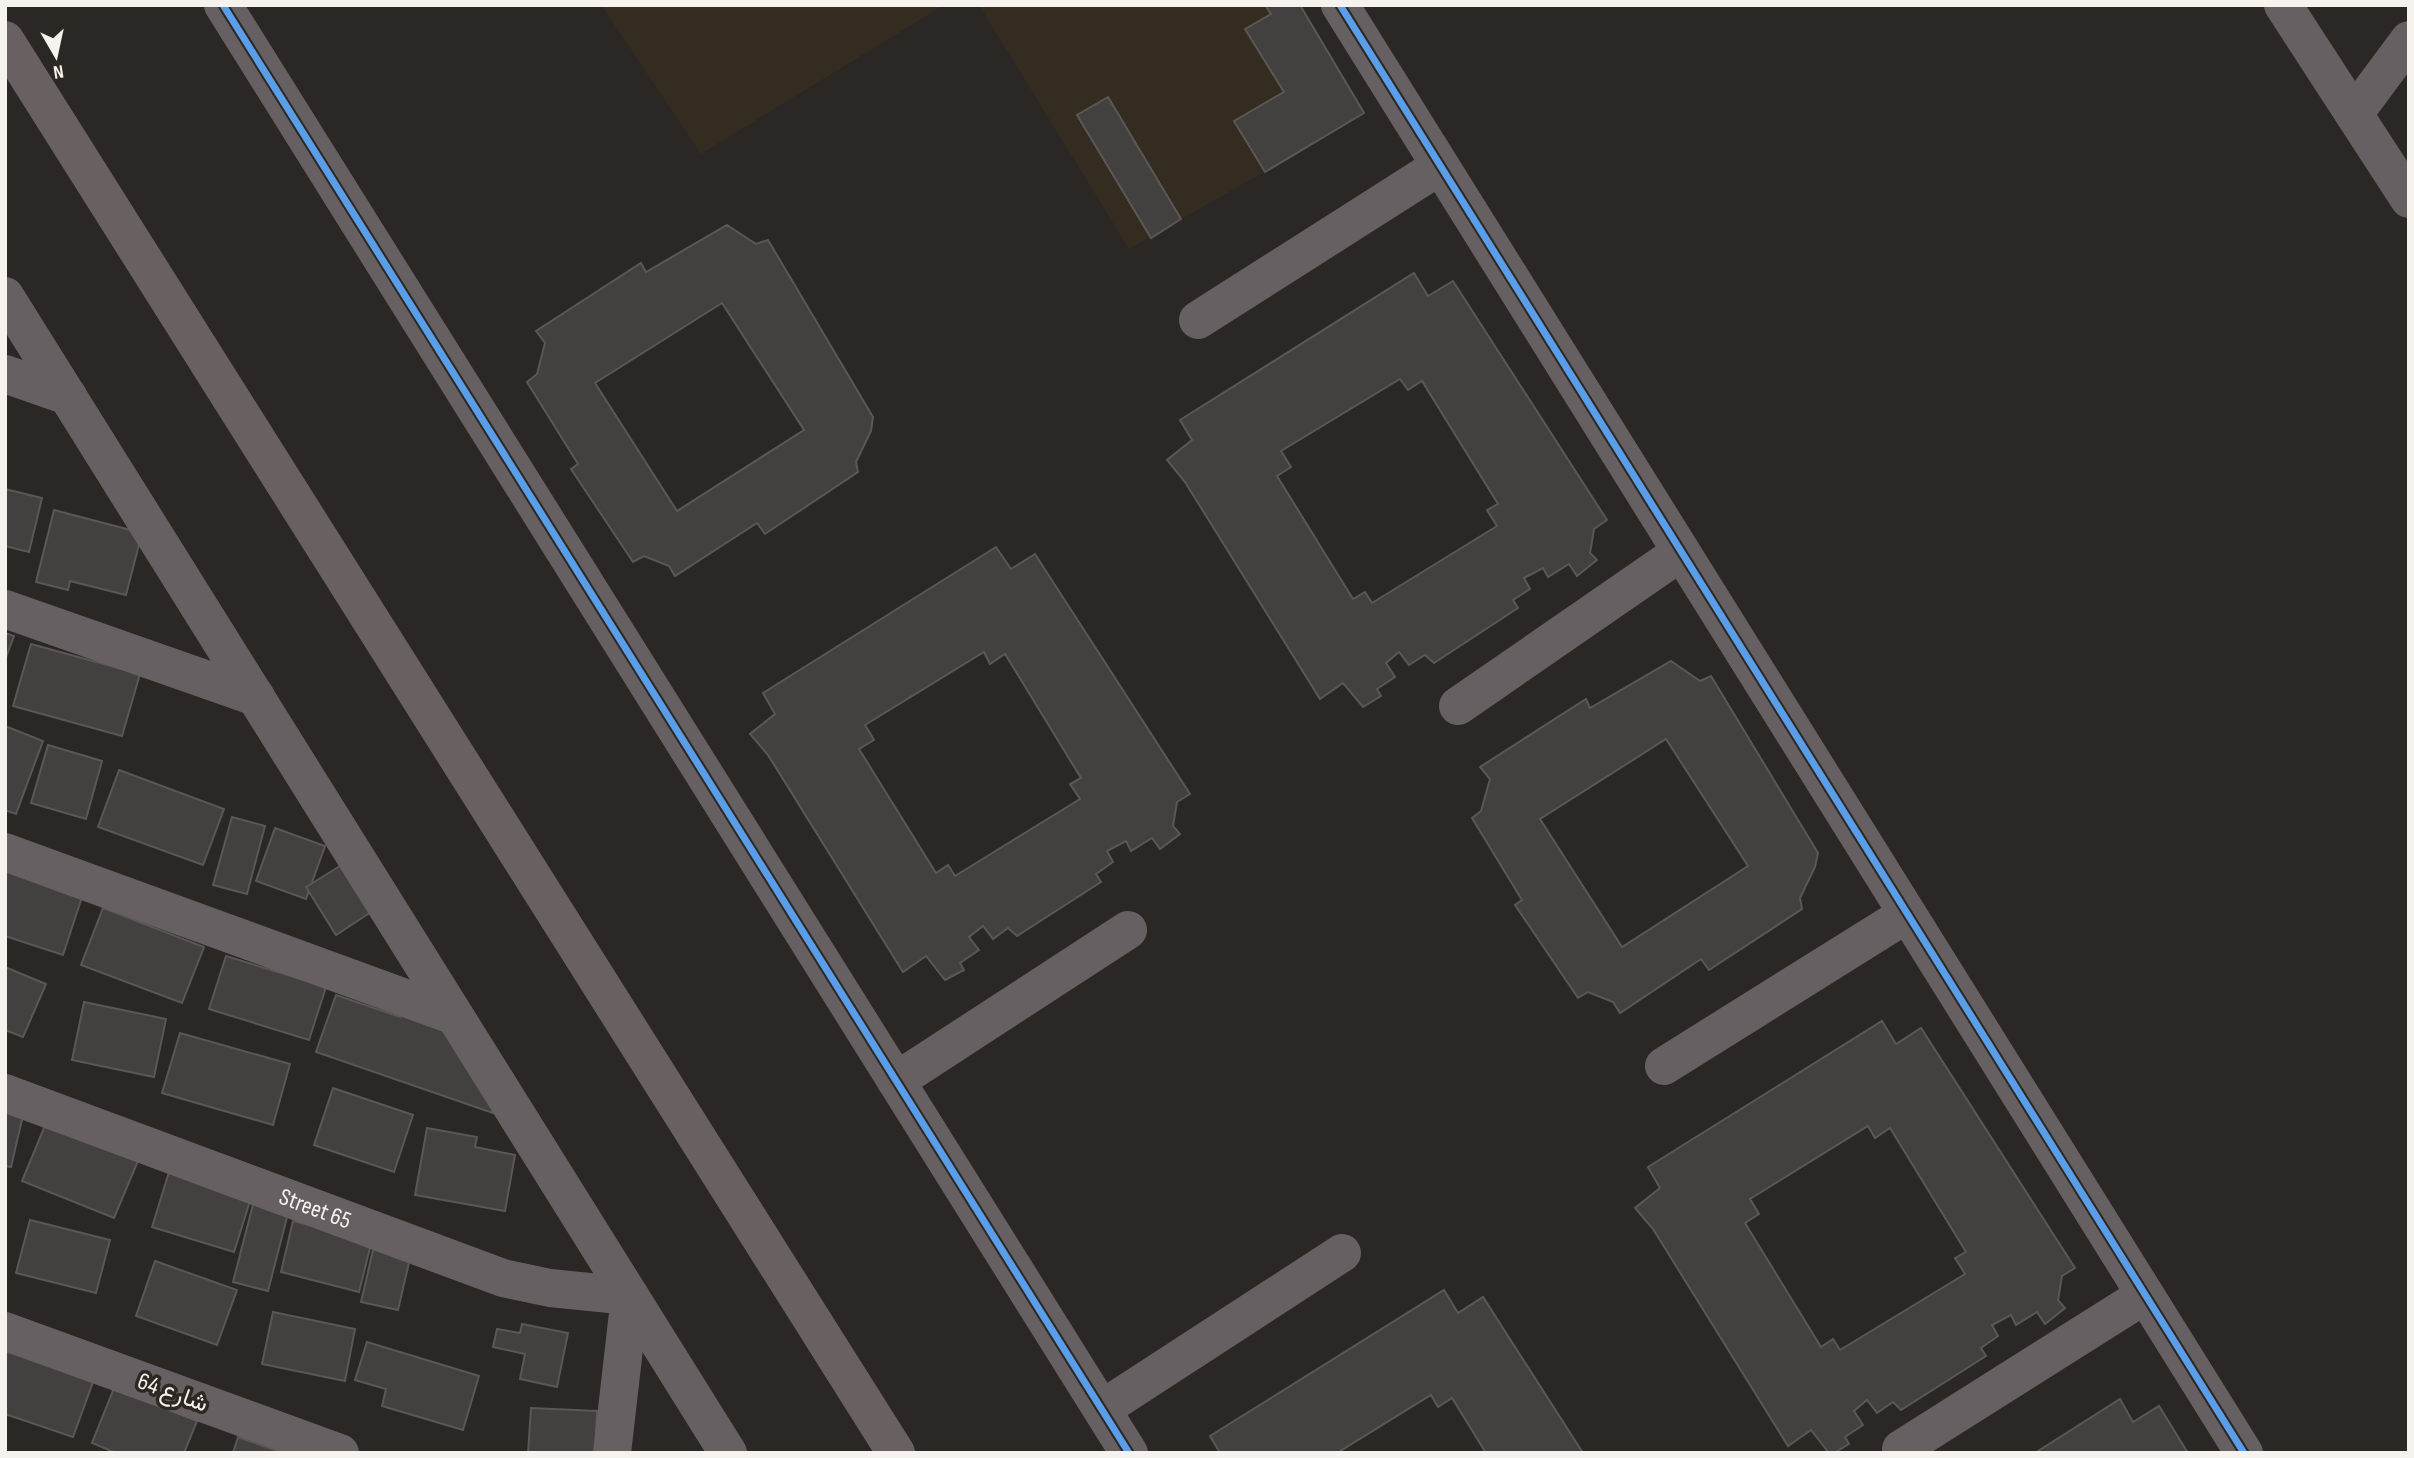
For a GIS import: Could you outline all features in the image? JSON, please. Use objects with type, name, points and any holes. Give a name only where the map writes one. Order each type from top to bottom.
[{"type":"main road","points":[[5,40],[896,1453]]},
{"type":"street","points":[[223,5],[1129,1453]]},
{"type":"street","points":[[1340,5],[2244,1453]]},
{"type":"street","points":[[2283,5],[2409,199]]},
{"type":"street","points":[[2354,114],[2409,40]]},
{"type":"street","points":[[1198,320],[1440,166]]},
{"type":"street","points":[[5,296],[728,1453]]},
{"type":"street","points":[[5,374],[68,397]]},
{"type":"street","points":[[1458,706],[1681,552]]},
{"type":"street","points":[[5,609],[256,697]]},
{"type":"street","points":[[5,852],[452,1014]]},
{"type":"street","points":[[1664,1066],[1907,914]]},
{"type":"street","points":[[896,1081],[1128,930]]},
{"type":"street","name":"Street 65","points":[[5,1093],[503,1278],[550,1288],[631,1296]]},
{"type":"street","points":[[1102,1409],[1342,1253]]},
{"type":"street","points":[[1901,1449],[2145,1294]]},
{"type":"street","points":[[612,1453],[631,1296]]},
{"type":"street","name":"شارع 64","points":[[5,1331],[340,1453]]},
{"type":"shaded area","points":[[601,5],[944,5],[701,154]]},
{"type":"shaded area","points":[[979,5],[1278,5],[1350,123],[1129,249]]},
{"type":"building","points":[[1265,5],[1300,5],[1364,113],[1265,172],[1234,121],[1284,92],[1245,29],[1271,14]]},
{"type":"building","points":[[1108,97],[1181,219],[1151,238],[1077,115]]},
{"type":"building","points":[[727,225],[756,244],[768,240],[873,417],[871,431],[856,462],[858,472],[765,534],[757,523],[675,576],[669,566],[644,556],[633,562],[571,469],[578,464],[527,382],[537,374],[545,343],[536,331],[641,263],[646,272]],"holes":[[[722,303],[804,430],[677,511],[595,383]]]},
{"type":"building","points":[[1414,273],[1428,296],[1453,281],[1607,520],[1594,529],[1590,553],[1597,560],[1577,576],[1569,564],[1548,577],[1543,568],[1524,578],[1530,589],[1513,600],[1518,608],[1434,663],[1425,655],[1409,665],[1399,652],[1386,663],[1395,677],[1377,689],[1381,696],[1363,707],[1343,683],[1320,699],[1185,482],[1167,460],[1192,440],[1180,420]],"holes":[[[1400,379],[1408,390],[1422,381],[1498,504],[1487,510],[1497,526],[1372,603],[1365,592],[1353,599],[1277,476],[1291,467],[1281,451]]]},
{"type":"building","points":[[5,489],[42,498],[29,552],[5,546]]},
{"type":"building","points":[[54,510],[142,533],[126,595],[70,581],[68,590],[36,582]]},
{"type":"building","points":[[996,547],[1011,569],[1035,554],[1190,794],[1177,802],[1173,826],[1180,834],[1160,849],[1152,838],[1131,851],[1126,841],[1107,851],[1113,862],[1096,874],[1101,882],[1017,936],[1008,928],[993,939],[983,926],[969,937],[979,950],[960,963],[964,970],[945,980],[926,956],[903,972],[768,755],[750,734],[775,714],[763,693]],"holes":[[[984,652],[990,664],[1005,654],[1081,778],[1070,784],[1080,799],[955,876],[948,865],[936,873],[859,749],[874,740],[865,725]]]},
{"type":"building","points":[[5,633],[14,636],[5,660]]},
{"type":"building","points":[[31,644],[140,674],[122,736],[13,706]]},
{"type":"building","points":[[1671,661],[1700,681],[1711,676],[1818,853],[1815,867],[1800,898],[1802,909],[1709,970],[1701,959],[1620,1013],[1613,1002],[1588,992],[1578,998],[1515,905],[1522,900],[1472,818],[1481,811],[1490,779],[1480,767],[1586,699],[1590,708]],"holes":[[[1666,739],[1748,866],[1622,947],[1540,819]]]},
{"type":"building","points":[[5,726],[43,741],[16,814],[5,810]]},
{"type":"building","points":[[48,745],[102,761],[86,819],[31,803]]},
{"type":"building","points":[[119,770],[224,809],[203,865],[98,827]]},
{"type":"building","points":[[232,817],[265,826],[247,894],[213,885]]},
{"type":"building","points":[[275,828],[325,846],[306,899],[256,881]]},
{"type":"building","points":[[353,858],[383,904],[336,935],[306,887]]},
{"type":"building","points":[[5,869],[83,894],[63,955],[5,936]]},
{"type":"building","points":[[103,908],[204,947],[182,1003],[81,965]]},
{"type":"building","points":[[226,956],[326,987],[309,1040],[209,1009]]},
{"type":"building","points":[[5,967],[46,984],[23,1037],[5,1030]]},
{"type":"building","points":[[336,995],[400,1017],[404,1006],[485,1034],[493,1113],[316,1052]]},
{"type":"building","points":[[84,1002],[166,1019],[154,1077],[72,1060]]},
{"type":"building","points":[[1882,1021],[1896,1044],[1921,1028],[2075,1268],[2062,1276],[2058,1300],[2065,1308],[2045,1324],[2037,1312],[2016,1325],[2011,1315],[1992,1325],[1998,1336],[1981,1348],[1986,1356],[1901,1410],[1893,1402],[1877,1413],[1867,1400],[1854,1411],[1863,1425],[1845,1437],[1849,1444],[1834,1453],[1829,1453],[1811,1430],[1788,1446],[1653,1229],[1635,1208],[1660,1188],[1648,1167]],"holes":[[[1868,1126],[1875,1138],[1890,1128],[1966,1252],[1955,1258],[1965,1274],[1840,1350],[1833,1339],[1821,1347],[1745,1223],[1759,1214],[1750,1199]]]},
{"type":"building","points":[[180,1033],[290,1064],[273,1125],[162,1093]]},
{"type":"building","points":[[333,1088],[413,1115],[394,1172],[314,1145]]},
{"type":"building","points":[[5,1106],[24,1111],[11,1167],[5,1166]]},
{"type":"building","points":[[46,1123],[138,1161],[114,1218],[22,1181]]},
{"type":"building","points":[[427,1128],[477,1137],[475,1147],[515,1155],[505,1211],[415,1195]]},
{"type":"building","points":[[169,1172],[251,1198],[234,1252],[152,1227]]},
{"type":"building","points":[[257,1189],[292,1198],[268,1291],[233,1282]]},
{"type":"building","points":[[30,1220],[110,1240],[96,1293],[16,1273]]},
{"type":"building","points":[[293,1221],[372,1240],[359,1292],[281,1272]]},
{"type":"building","points":[[377,1233],[414,1241],[398,1310],[361,1302]]},
{"type":"building","points":[[155,1261],[237,1290],[217,1345],[136,1316]]},
{"type":"building","points":[[1444,1290],[1458,1313],[1483,1297],[1583,1453],[1486,1453],[1452,1398],[1438,1407],[1431,1395],[1337,1453],[1220,1453],[1210,1436]]},
{"type":"building","points":[[273,1312],[355,1329],[345,1381],[262,1364]]},
{"type":"building","points":[[522,1324],[568,1333],[557,1387],[520,1379],[525,1354],[493,1347],[497,1329],[520,1333]]},
{"type":"building","points":[[367,1342],[479,1376],[463,1430],[382,1406],[386,1389],[355,1380]]},
{"type":"building","points":[[5,1351],[93,1382],[73,1437],[5,1414]]},
{"type":"building","points":[[114,1388],[197,1421],[184,1453],[116,1453],[92,1443]]},
{"type":"building","points":[[2120,1399],[2133,1422],[2159,1406],[2188,1453],[2035,1453]]},
{"type":"building","points":[[531,1408],[597,1411],[595,1453],[528,1453]]},
{"type":"building","points":[[238,1437],[283,1453],[233,1453]]},
{"type":"cycle path","points":[[223,5],[1129,1453]]},
{"type":"cycle path","points":[[1340,5],[2244,1453]]}]
